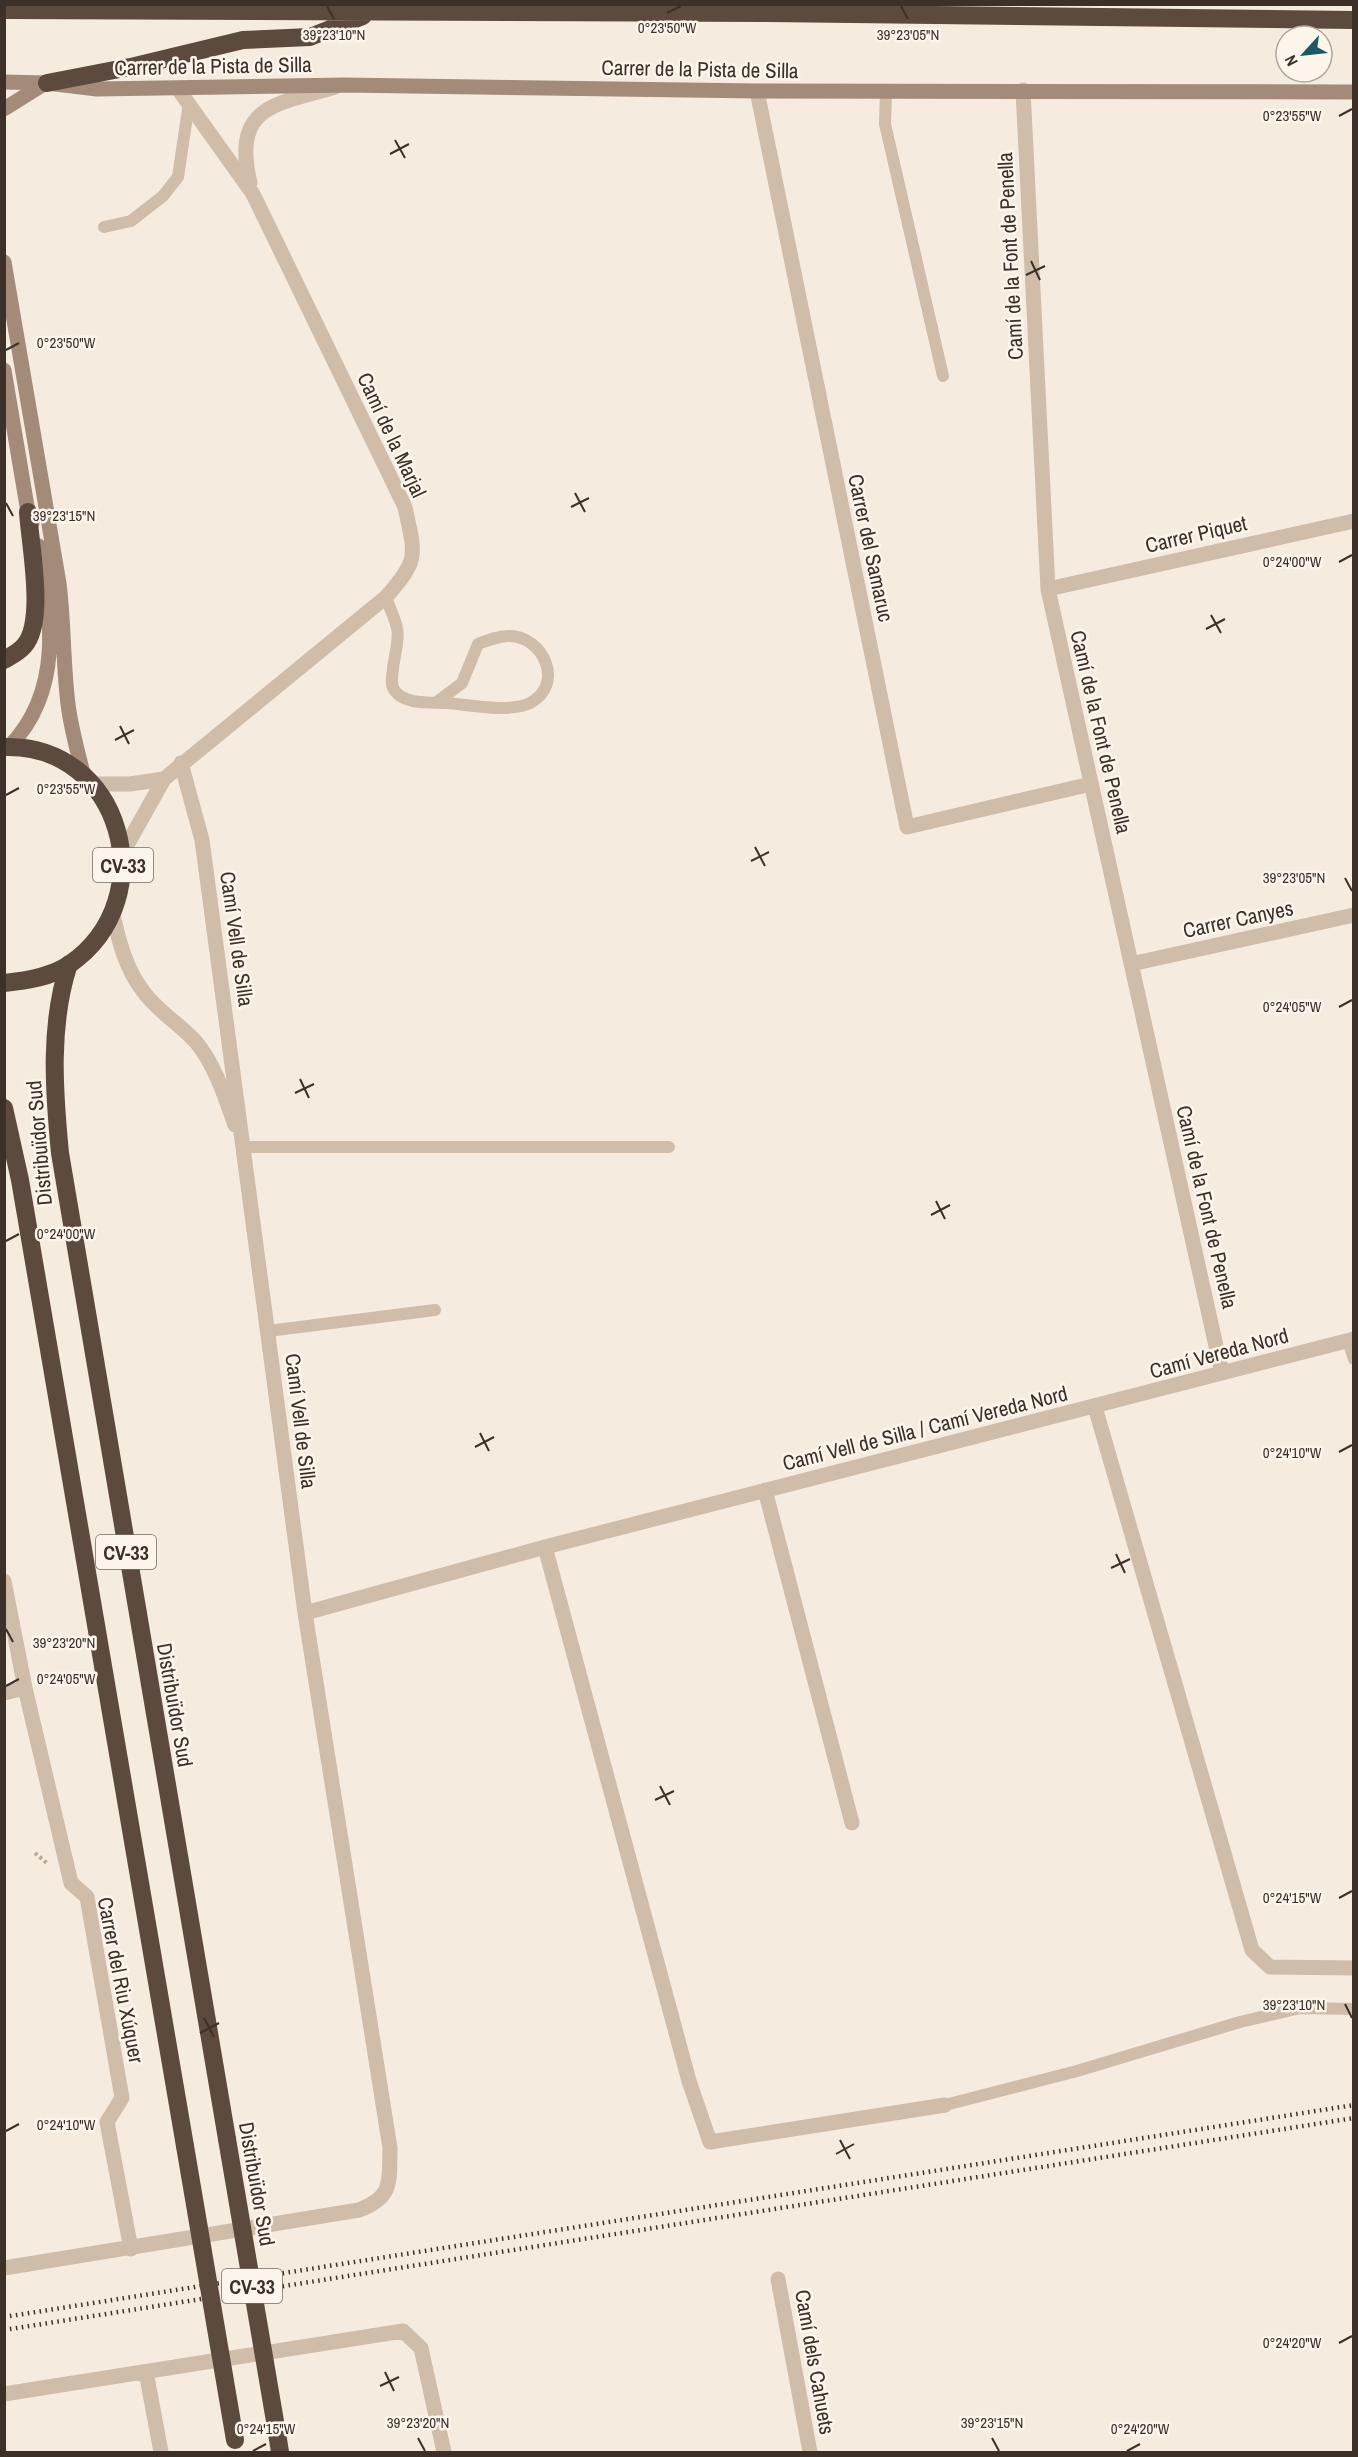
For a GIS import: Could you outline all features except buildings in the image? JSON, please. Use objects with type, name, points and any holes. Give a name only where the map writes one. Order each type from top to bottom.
[{"type":"highway","points":[[4,10],[755,13],[1353,20]]},
{"type":"highway","points":[[47,83],[135,66],[243,39],[310,37],[370,13]]},
{"type":"highway","points":[[4,660],[25,646],[35,617],[36,598],[28,512]]},
{"type":"highway","name":"CV-33","points":[[4,983],[38,978],[69,964],[94,943],[113,915],[122,884],[123,852],[113,816],[88,780],[68,764],[50,755],[30,749],[7,747]]},
{"type":"highway","name":"Distribuïdor Sud","points":[[69,964],[62,986],[55,1047],[55,1104],[60,1153],[280,2452]]},
{"type":"highway","name":"Distribuïdor Sud","points":[[4,1108],[22,1192],[237,2446]]},
{"type":"street","name":"Carrer de la Pista de Silla","points":[[4,82],[47,83],[97,89],[344,85],[757,91],[1353,92]]},
{"type":"street","points":[[4,109],[47,83]]},
{"type":"street","name":"Camí de la Marjal","points":[[253,194],[245,150],[249,132],[257,117],[271,105],[344,85]]},
{"type":"street","name":"Camí de la Marjal","points":[[123,852],[164,779],[386,597],[407,574],[414,550],[405,507],[253,194],[178,89]]},
{"type":"street","name":"Camí de la Font de Penella","points":[[1023,90],[1048,589],[1222,1373]]},
{"type":"street","name":"Carrer del Samaruc","points":[[757,91],[907,827],[1091,784]]},
{"type":"street","name":"CV-33","points":[[4,262],[62,608],[68,703],[73,734],[88,780]]},
{"type":"street","points":[[4,370],[28,512]]},
{"type":"street","name":"CV-33","points":[[7,747],[22,733],[40,700],[50,645],[51,621],[39,543],[28,512]]},
{"type":"street","name":"Carrer Piquet","points":[[1048,589],[1353,521]]},
{"type":"street","name":"Camí Vell de Silla","points":[[4,2268],[359,2210],[376,2204],[388,2187],[390,2148],[304,1613],[202,840],[181,763]]},
{"type":"street","points":[[88,780],[130,784],[164,779]]},
{"type":"street","points":[[113,915],[130,970],[144,992],[196,1043],[218,1080],[244,1147]]},
{"type":"street","name":"Carrer Canyes","points":[[1131,964],[1353,915]]},
{"type":"street","name":"Camí Vereda Nord","points":[[1095,1407],[1351,1340]]},
{"type":"street","points":[[1095,1407],[1252,1950],[1270,1967],[1353,1968]]},
{"type":"street","name":"Camí Vell de Silla / Camí Vereda Nord","points":[[765,1490],[1095,1407]]},
{"type":"street","points":[[304,1613],[765,1490],[852,1823]]},
{"type":"street","points":[[545,1548],[689,2081],[710,2142],[945,2105]]},
{"type":"street","name":"Carrer del Riu Xúquer","points":[[4,1581],[25,1688],[71,1883],[87,1897],[122,2098],[107,2122],[131,2249]]},
{"type":"street","points":[[4,1693],[25,1688]]},
{"type":"street","name":"Camí dels Cahuets","points":[[778,2280],[810,2452]]},
{"type":"street","points":[[4,2394],[403,2331],[421,2348],[444,2452]]},
{"type":"street","points":[[146,2372],[161,2452]]},
{"type":"lane","points":[[886,91],[885,124],[943,376]]},
{"type":"lane","points":[[104,227],[131,221],[164,196],[178,177],[189,103]]},
{"type":"lane","points":[[386,597],[398,630],[392,680],[393,690],[401,697],[437,702],[509,708],[529,703],[542,693],[548,678],[545,657],[531,644],[512,636],[493,638],[478,644],[462,683],[437,702]]},
{"type":"lane","points":[[244,1147],[669,1147]]},
{"type":"lane","points":[[268,1331],[435,1310]]},
{"type":"lane","points":[[1351,1340],[1353,1359]]},
{"type":"lane","points":[[945,2105],[1077,2071],[1240,2022],[1300,2008],[1353,2009]]},
{"type":"railway","points":[[4,2317],[1354,2105]]},
{"type":"railway","points":[[4,2330],[1354,2118]]}]
